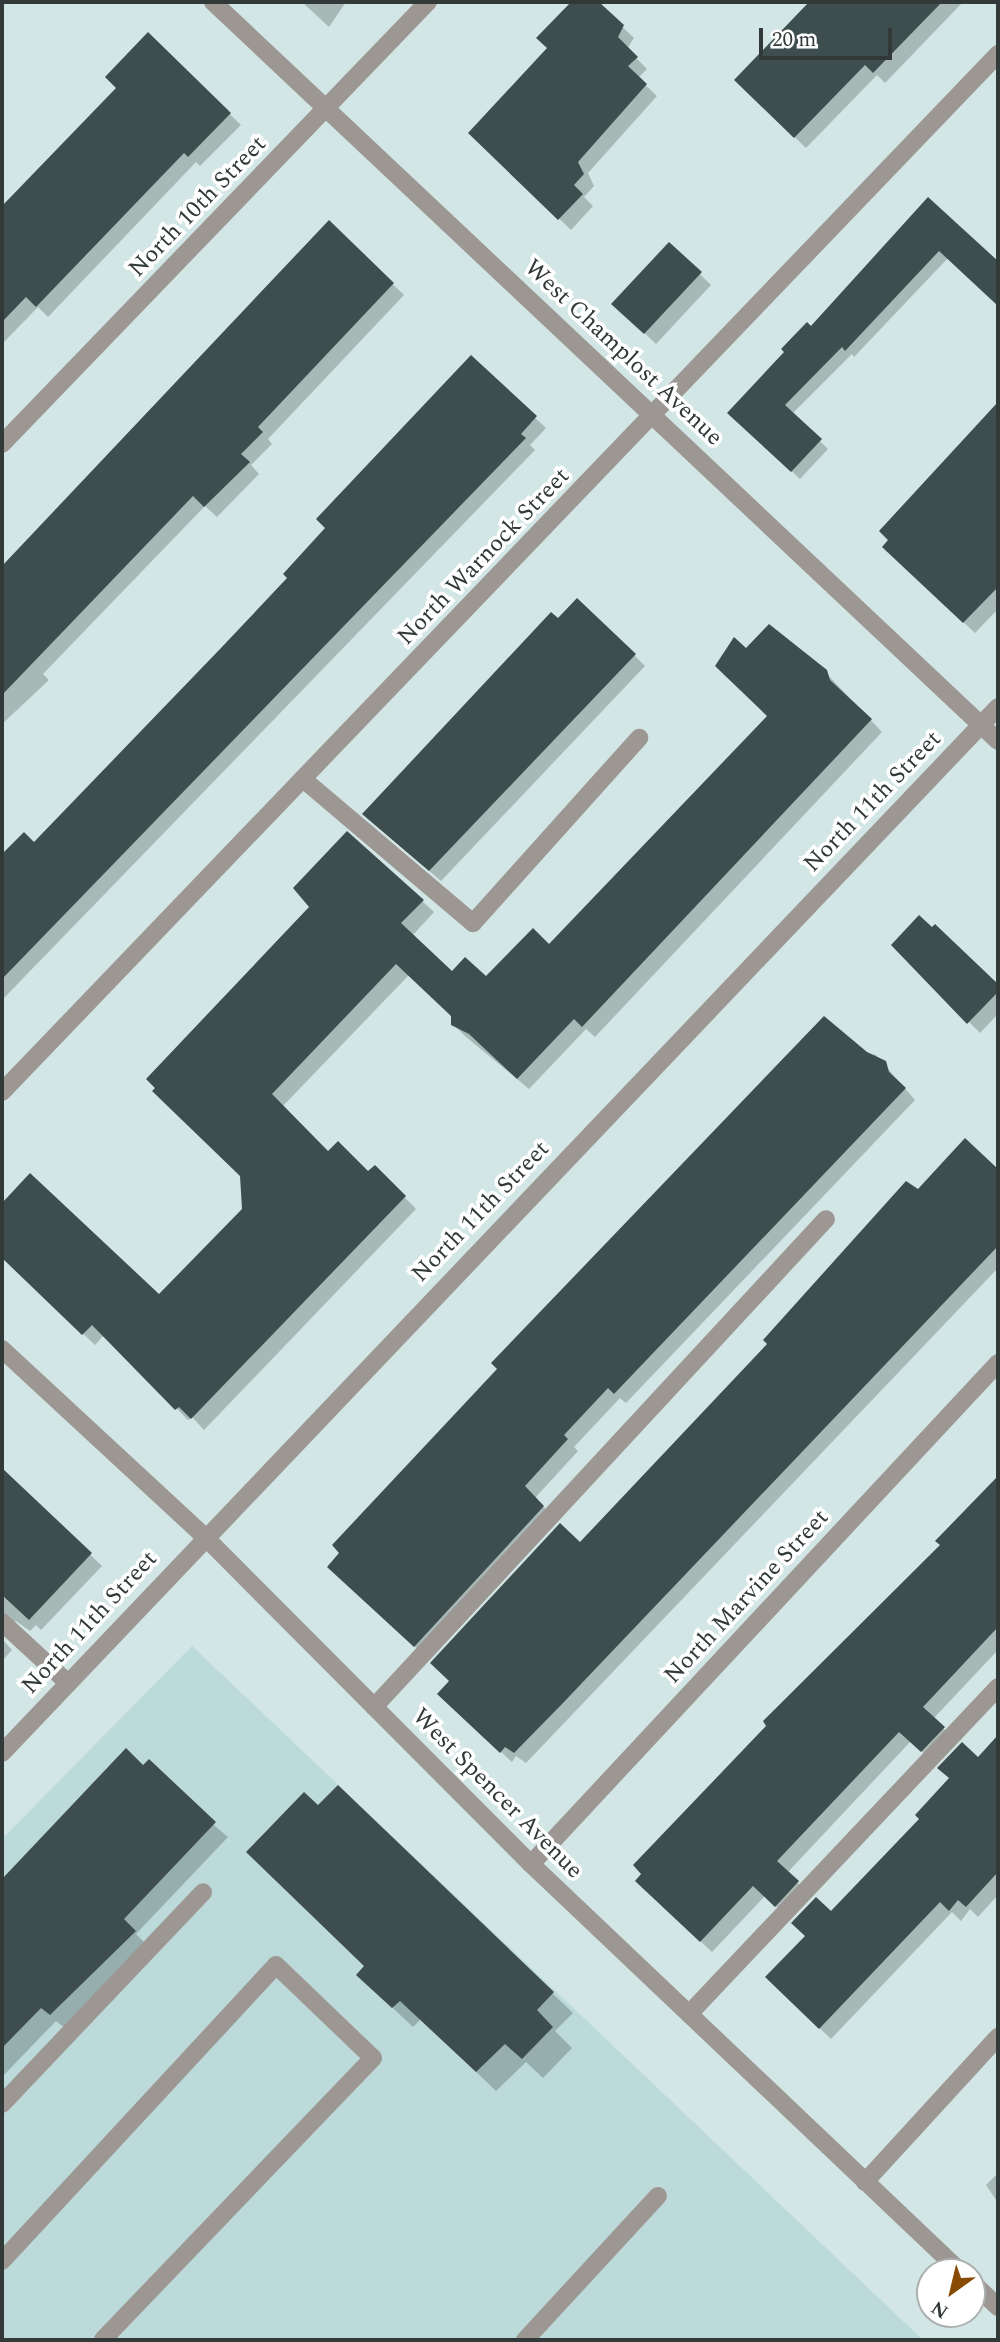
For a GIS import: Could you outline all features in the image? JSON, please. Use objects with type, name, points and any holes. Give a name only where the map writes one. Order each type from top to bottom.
[{"type":"street","name":"West Champlost Avenue","points":[[213,2],[655,415],[998,741]]},
{"type":"street","name":"North 10th Street","points":[[2,444],[428,2]]},
{"type":"street","name":"North Warnock Street","points":[[2,1092],[655,415],[998,54]]},
{"type":"street","name":"North 11th Street","points":[[2,1754],[204,1536],[998,707]]},
{"type":"street","points":[[303,779],[473,923],[639,738]]},
{"type":"street","points":[[374,1707],[826,1219]]},
{"type":"street","name":"West Spencer Avenue","points":[[2,1349],[204,1536],[531,1864],[946,2258]]},
{"type":"street","name":"North Marvine Street","points":[[531,1864],[998,1363]]},
{"type":"street","points":[[2,1622],[68,1683]]},
{"type":"street","points":[[689,2014],[998,1687]]},
{"type":"street","points":[[2,2104],[203,1892]]},
{"type":"street","points":[[2,2261],[276,1965],[373,2058],[103,2340]]},
{"type":"street","points":[[865,2182],[998,2037]]},
{"type":"street","points":[[525,2340],[658,2196]]},
{"type":"shaded area","points":[[192,1646],[923,2340],[2,2340],[2,1839]]},
{"type":"building","points":[[571,2],[599,2],[624,25],[618,37],[638,57],[628,66],[647,84],[578,162],[584,174],[574,185],[583,194],[558,220],[468,133],[547,48],[536,38]]},
{"type":"building","points":[[809,2],[942,2],[873,73],[865,65],[794,138],[734,80]]},
{"type":"building","points":[[148,32],[231,113],[188,157],[184,153],[36,307],[26,297],[2,322],[2,206],[116,88],[105,77]]},
{"type":"building","points":[[928,197],[998,261],[998,306],[939,251],[845,351],[842,347],[785,405],[822,439],[791,472],[727,413],[784,352],[781,349],[807,322],[811,326]]},
{"type":"building","points":[[329,220],[394,283],[258,427],[263,432],[241,454],[250,462],[204,507],[193,496],[2,695],[2,566]]},
{"type":"building","points":[[669,242],[702,272],[644,334],[611,304]]},
{"type":"building","points":[[471,355],[537,416],[521,434],[526,438],[2,979],[2,854],[24,832],[34,842],[287,578],[283,574],[325,528],[316,519]]},
{"type":"building","points":[[998,402],[998,587],[963,623],[882,547],[888,540],[879,531]]},
{"type":"building","points":[[577,598],[636,654],[429,871],[362,814],[551,612],[558,618]]},
{"type":"building","points":[[769,624],[827,670],[830,680],[872,719],[582,1027],[574,1019],[517,1079],[469,1034],[451,1025],[451,1016],[396,964],[272,1094],[328,1151],[338,1141],[368,1171],[375,1165],[406,1196],[191,1419],[179,1407],[175,1410],[92,1325],[82,1335],[2,1258],[2,1203],[30,1173],[159,1294],[242,1209],[240,1176],[152,1091],[155,1088],[146,1079],[309,907],[293,888],[347,831],[424,900],[401,923],[452,971],[465,957],[486,976],[533,928],[549,944],[767,716],[715,666],[734,637],[746,648]]},
{"type":"building","points":[[919,915],[932,927],[935,924],[998,984],[998,992],[967,1024],[891,945]]},
{"type":"building","points":[[824,1016],[867,1052],[886,1061],[889,1072],[906,1088],[614,1394],[608,1388],[564,1435],[568,1439],[525,1486],[544,1506],[414,1647],[327,1567],[339,1553],[332,1545],[497,1369],[491,1363]]},
{"type":"building","points":[[965,1138],[998,1169],[998,1246],[514,1753],[505,1747],[500,1753],[437,1694],[449,1681],[430,1663],[560,1523],[580,1542],[767,1344],[763,1340],[906,1181],[918,1189]]},
{"type":"building","points":[[2,1468],[92,1553],[29,1620],[2,1595]]},
{"type":"building","points":[[998,1476],[998,1627],[923,1707],[945,1727],[921,1752],[899,1732],[777,1861],[799,1881],[775,1907],[753,1886],[700,1942],[635,1881],[641,1874],[633,1865],[766,1726],[763,1721],[940,1545],[935,1541]]},
{"type":"building","points":[[998,1735],[998,1872],[966,1907],[958,1900],[949,1911],[940,1902],[819,2029],[765,1977],[805,1936],[791,1923],[816,1897],[831,1911],[919,1819],[915,1815],[949,1778],[937,1768],[962,1742],[978,1757]]},
{"type":"building","points":[[126,1748],[143,1765],[149,1759],[216,1822],[124,1919],[136,1931],[50,2015],[41,2008],[2,2048],[2,1879]]},
{"type":"building","points":[[338,1785],[554,1992],[537,2010],[553,2027],[522,2059],[505,2044],[476,2072],[400,2001],[392,2008],[356,1975],[364,1966],[246,1852],[304,1792],[318,1805]]}]
